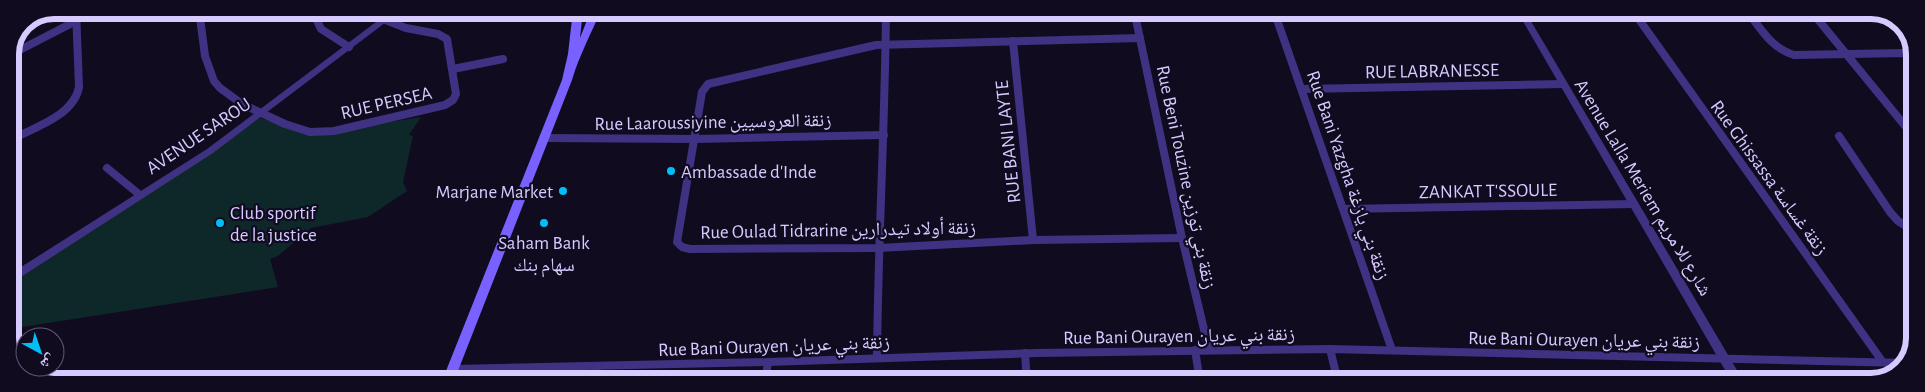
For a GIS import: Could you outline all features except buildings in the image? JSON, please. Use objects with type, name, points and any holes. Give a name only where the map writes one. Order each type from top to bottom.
[{"type":"main road","points":[[573,60],[572,47],[577,19]]},
{"type":"main road","points":[[451,373],[565,86],[573,60],[582,47],[593,19]]},
{"type":"street","name":"RUE PERSEA","points":[[200,19],[209,70],[214,82],[227,94],[261,113],[309,131],[326,132],[449,103],[456,94],[449,41],[438,34],[406,28],[386,20]]},
{"type":"street","points":[[315,19],[321,31],[349,47]]},
{"type":"street","points":[[877,358],[878,248],[884,135],[886,19]]},
{"type":"street","name":"Rue Beni Touzine زنقة بني توزين","points":[[1136,19],[1182,238],[1209,350]]},
{"type":"street","name":"Rue Bani Yazgha زنقة بني يازغة","points":[[1277,19],[1392,350]]},
{"type":"street","name":"Avenue Lalla Meriem شارع للا مريم","points":[[1525,19],[1733,373]]},
{"type":"street","name":"Rue Ghissassa زنقة غساسة","points":[[1639,19],[1882,361]]},
{"type":"street","points":[[1754,19],[1776,47],[1784,53],[1794,55],[1906,54]]},
{"type":"street","points":[[1818,19],[1906,128]]},
{"type":"street","points":[[19,49],[76,20],[79,87],[77,97],[72,104],[19,135]]},
{"type":"street","name":"AVENUE SAROU","points":[[19,274],[210,151],[386,20]]},
{"type":"street","name":"Rue Oulad Tidrarine زنقة أولاد تيدرارين","points":[[1140,38],[886,44],[858,48],[708,84],[702,92],[696,139],[676,239],[677,244],[690,249],[878,248],[1033,240],[1182,238]]},
{"type":"street","name":"RUE BANI LAYTE","points":[[1013,41],[1033,240]]},
{"type":"street","points":[[453,69],[503,59]]},
{"type":"street","name":"RUE LABRANESSE","points":[[1302,89],[1563,84]]},
{"type":"street","name":"Rue Laaroussiyine زنقة العروسيين","points":[[543,138],[696,139],[884,135]]},
{"type":"street","points":[[1839,136],[1890,212],[1898,221],[1906,226]]},
{"type":"street","points":[[107,168],[140,195]]},
{"type":"street","name":"ZANKAT T'SSOULE","points":[[1344,209],[1634,204]]},
{"type":"street","points":[[1330,349],[1336,373]]},
{"type":"street","name":"Rue Bani Ourayen زنقة بني عريان","points":[[453,369],[768,362],[1025,353],[1330,349],[1896,362]]},
{"type":"street","points":[[1195,350],[1199,373]]},
{"type":"street","points":[[1025,353],[1026,373]]},
{"type":"street","points":[[766,373],[768,362]]},
{"type":"street","points":[[596,373],[597,366]]},
{"type":"green space","name":"Club sportif de la justice","points":[[421,117],[409,135],[413,136],[403,182],[407,191],[368,217],[311,228],[278,256],[270,259],[278,287],[19,327],[19,277],[260,118],[312,135]]},
{"type":"place","name":"Ambassade d'Inde","points":[[671,171]]},
{"type":"place","name":"Marjane Market","points":[[563,191]]},
{"type":"place","name":"Club sportif de la justice","points":[[220,223]]},
{"type":"place","name":"Saham Bank سهام بنك","points":[[544,223]]}]
